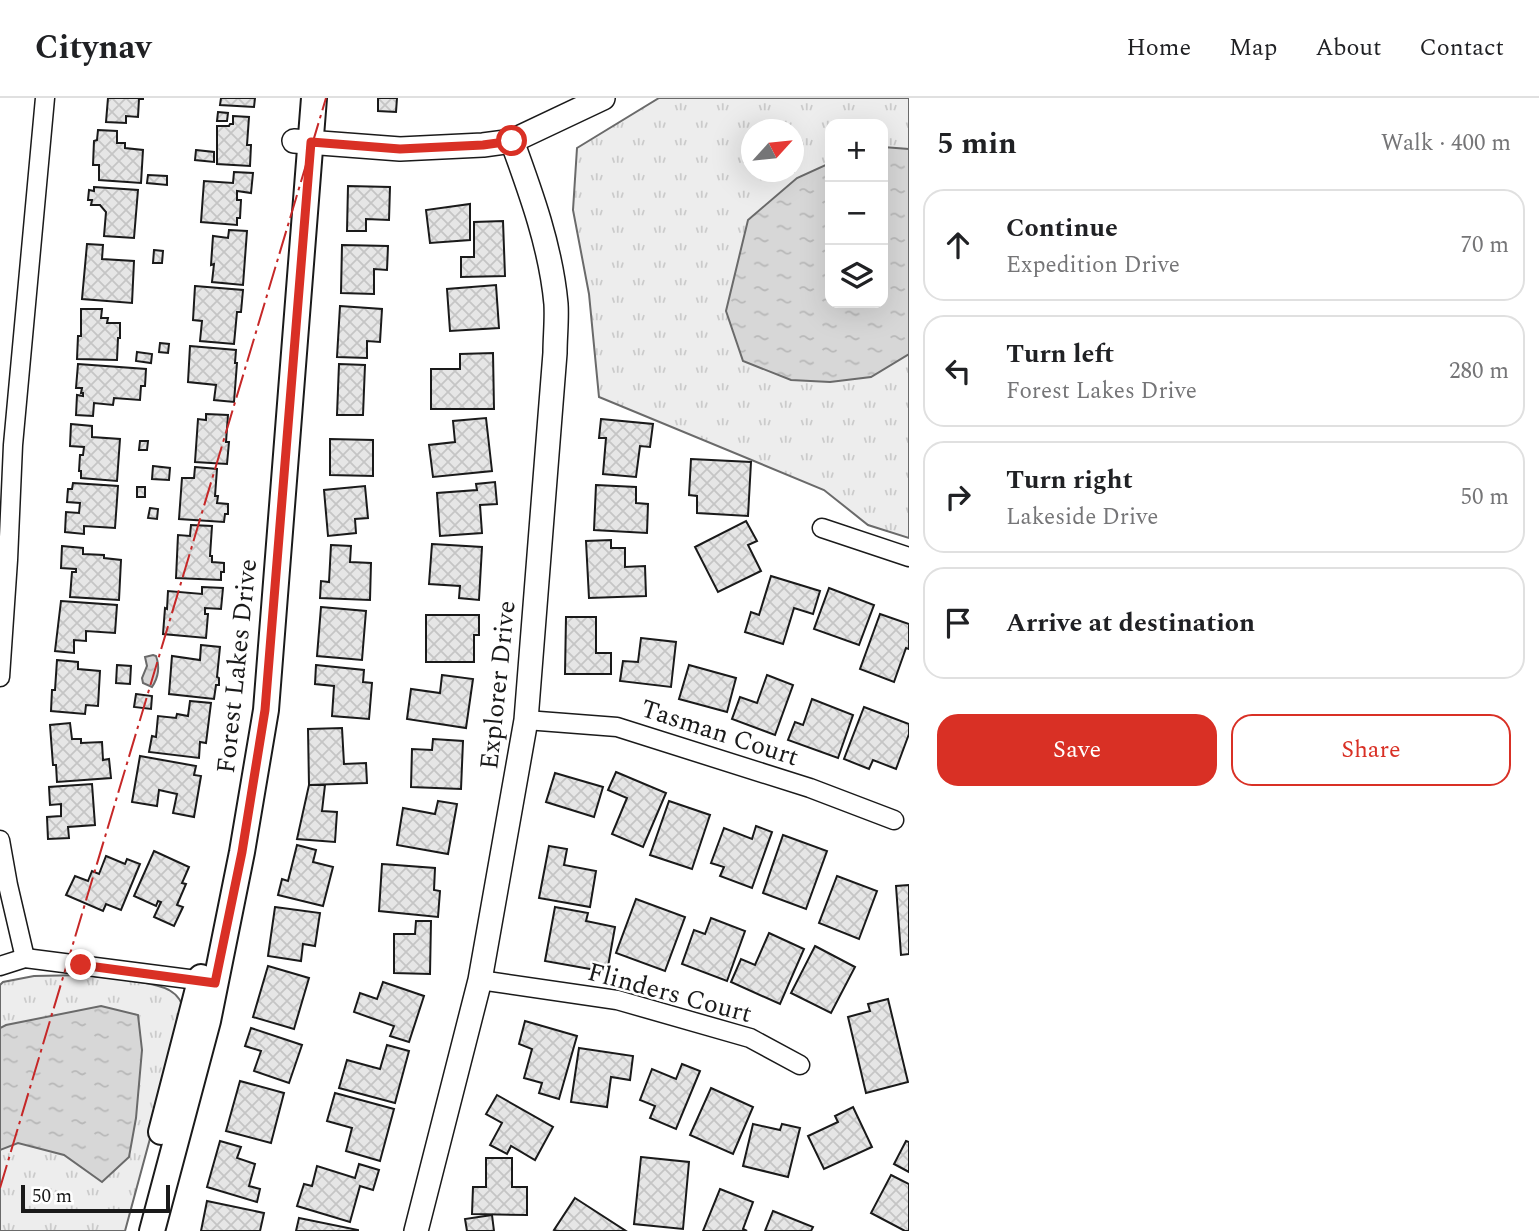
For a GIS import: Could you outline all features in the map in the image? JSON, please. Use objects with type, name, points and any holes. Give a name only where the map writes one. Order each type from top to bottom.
[{"type":"main road","name":"Forest Lakes Drive","points":[[297,98],[302,142]]},
{"type":"main road","name":"Forest Lakes Drive","points":[[152,1231],[205,1032],[208,982],[250,707],[302,142],[314,98]]},
{"type":"main road","name":"Forest Lakes Drive","points":[[136,1231],[208,982]]},
{"type":"street","points":[[0,677],[8,560],[7,444],[45,98]]},
{"type":"street","points":[[302,142],[400,149],[512,141],[603,98]]},
{"type":"street","name":"Explorer Drive","points":[[416,1231],[481,980],[526,720],[555,353],[556,305],[532,194],[512,141]]},
{"type":"street","points":[[822,528],[909,557]]},
{"type":"street","name":"Tasman Court","points":[[526,720],[617,727],[810,788],[894,820]]},
{"type":"street","points":[[0,840],[25,958]]},
{"type":"street","points":[[0,966],[25,958],[208,982]]},
{"type":"street","name":"Flinders Court","points":[[481,980],[617,1000],[750,1038],[800,1065]]},
{"type":"green space","points":[[659,98],[909,98],[909,538],[868,525],[824,490],[599,397],[589,294],[573,210],[577,148]]},
{"type":"green space","points":[[85,975],[140,982],[169,990],[179,1000],[184,1013],[125,1231],[0,1231],[0,985],[3,982],[34,976]]},
{"type":"water","points":[[888,147],[909,149],[909,354],[871,377],[830,382],[791,380],[743,361],[726,311],[748,220],[792,182],[804,182],[804,175],[825,165],[825,308],[888,308]]},
{"type":"water","points":[[156,656],[158,668],[152,687],[143,683],[142,678],[147,666],[145,657]]},
{"type":"water","points":[[101,1006],[138,1015],[142,1050],[136,1118],[129,1157],[102,1182],[64,1155],[18,1143],[0,1150],[0,1028]]},
{"type":"building","points":[[108,98],[143,98],[139,99],[138,117],[126,116],[126,123],[106,122]]},
{"type":"building","points":[[221,98],[255,98],[254,107],[220,105]]},
{"type":"building","points":[[378,98],[397,98],[396,112],[378,111]]},
{"type":"building","points":[[218,112],[228,113],[227,121],[217,121]]},
{"type":"building","points":[[233,116],[249,117],[247,145],[251,145],[250,166],[217,164],[217,126],[233,124]]},
{"type":"building","points":[[98,130],[117,131],[117,143],[125,143],[125,148],[143,150],[141,183],[99,180],[99,165],[93,165],[94,141],[97,140]]},
{"type":"building","points":[[196,150],[214,152],[214,162],[195,160]]},
{"type":"building","points":[[234,172],[253,173],[251,193],[237,191],[237,200],[241,200],[237,225],[201,222],[204,181],[233,183]]},
{"type":"building","points":[[148,175],[167,176],[167,185],[147,183]]},
{"type":"building","points":[[348,186],[390,187],[389,220],[366,219],[366,231],[347,231]]},
{"type":"building","points":[[94,187],[138,190],[134,238],[104,236],[106,212],[100,205],[91,205],[92,200],[88,200],[89,190],[94,191]]},
{"type":"building","points":[[470,204],[470,240],[430,243],[426,210]]},
{"type":"building","points":[[503,221],[505,276],[461,277],[461,257],[474,257],[474,222]]},
{"type":"building","points":[[229,230],[247,231],[243,285],[212,282],[213,236],[228,238]]},
{"type":"building","points":[[87,244],[103,245],[102,259],[134,261],[132,303],[82,299]]},
{"type":"building","points":[[342,245],[388,246],[387,270],[374,269],[374,294],[341,293]]},
{"type":"building","points":[[154,250],[163,251],[162,263],[153,263]]},
{"type":"building","points":[[496,285],[499,328],[450,331],[447,289]]},
{"type":"building","points":[[195,286],[243,290],[241,312],[237,312],[234,344],[200,341],[202,321],[193,320]]},
{"type":"building","points":[[340,306],[382,309],[380,342],[367,341],[367,358],[337,357]]},
{"type":"building","points":[[81,309],[102,309],[101,318],[108,318],[107,323],[120,323],[117,360],[77,359],[78,336],[81,336]]},
{"type":"building","points":[[160,343],[169,344],[168,353],[159,352]]},
{"type":"building","points":[[190,346],[236,350],[234,402],[214,400],[216,385],[188,382]]},
{"type":"building","points":[[137,352],[152,354],[151,363],[136,361]]},
{"type":"building","points":[[493,353],[494,409],[431,409],[431,369],[460,369],[460,354]]},
{"type":"building","points":[[78,364],[146,369],[145,386],[141,386],[140,400],[114,398],[113,405],[94,403],[93,416],[76,415],[77,395],[83,396],[82,388],[76,388]]},
{"type":"building","points":[[339,364],[365,365],[363,415],[337,415]]},
{"type":"building","points":[[206,414],[228,415],[227,464],[195,462],[198,419],[206,420]]},
{"type":"building","points":[[486,418],[492,471],[433,477],[429,445],[455,442],[453,421]]},
{"type":"building","points":[[601,419],[653,424],[650,447],[640,446],[636,477],[603,474],[606,438],[599,438]]},
{"type":"building","points":[[71,424],[92,426],[92,437],[120,439],[117,481],[81,478],[80,455],[83,455],[84,447],[70,446]]},
{"type":"building","points":[[330,439],[373,440],[373,476],[330,475]]},
{"type":"building","points":[[140,441],[148,441],[147,450],[139,450]]},
{"type":"building","points":[[691,459],[751,462],[748,516],[697,513],[697,496],[689,495]]},
{"type":"building","points":[[153,466],[170,468],[169,480],[152,479]]},
{"type":"building","points":[[195,467],[217,469],[217,503],[228,504],[228,514],[225,514],[224,522],[179,519],[182,478],[194,478]]},
{"type":"building","points":[[495,482],[497,504],[480,505],[482,533],[440,536],[437,493],[477,490],[476,484]]},
{"type":"building","points":[[73,483],[118,486],[115,528],[84,526],[84,534],[65,532],[66,512],[79,513],[80,503],[67,502],[68,489],[72,489]]},
{"type":"building","points":[[596,485],[636,487],[636,503],[648,504],[647,533],[594,530]]},
{"type":"building","points":[[365,486],[368,518],[355,519],[356,533],[328,536],[324,490]]},
{"type":"building","points":[[137,487],[145,487],[145,497],[137,497]]},
{"type":"building","points":[[150,508],[158,509],[157,519],[148,518]]},
{"type":"building","points":[[746,521],[757,541],[748,545],[761,571],[718,592],[695,547]]},
{"type":"building","points":[[191,525],[212,526],[210,556],[212,562],[224,563],[221,580],[176,578],[178,535],[190,536]]},
{"type":"building","points":[[611,540],[611,548],[625,548],[625,567],[645,566],[646,596],[589,598],[586,541]]},
{"type":"building","points":[[432,544],[482,547],[479,600],[459,598],[460,586],[429,584]]},
{"type":"building","points":[[331,545],[351,546],[350,562],[371,563],[370,600],[320,598],[321,581],[329,582]]},
{"type":"building","points":[[62,546],[83,548],[83,554],[104,555],[104,558],[121,560],[119,600],[70,597],[72,572],[76,572],[76,569],[61,568]]},
{"type":"building","points":[[771,576],[820,591],[813,614],[794,608],[783,644],[745,632],[751,612],[759,615]]},
{"type":"building","points":[[202,587],[223,588],[221,609],[205,608],[205,614],[208,614],[206,638],[163,634],[168,591],[202,594]]},
{"type":"building","points":[[829,588],[874,605],[859,645],[814,629]]},
{"type":"building","points":[[61,601],[117,605],[115,633],[86,631],[86,641],[74,640],[74,653],[55,651]]},
{"type":"building","points":[[321,607],[366,611],[362,660],[317,656]]},
{"type":"building","points":[[880,614],[909,624],[909,649],[906,648],[894,682],[860,669]]},
{"type":"building","points":[[426,615],[479,615],[479,635],[474,635],[474,662],[426,662]]},
{"type":"building","points":[[566,617],[596,617],[596,653],[611,653],[611,674],[565,674]]},
{"type":"building","points":[[641,638],[676,642],[671,687],[620,681],[623,661],[638,662]]},
{"type":"building","points":[[201,645],[220,647],[217,677],[219,685],[216,685],[214,699],[169,694],[172,656],[200,660]]},
{"type":"building","points":[[57,660],[78,662],[78,669],[100,671],[98,706],[86,705],[85,714],[51,711]]},
{"type":"building","points":[[117,665],[131,666],[130,684],[116,683]]},
{"type":"building","points":[[316,665],[364,670],[363,682],[372,683],[369,719],[332,716],[334,686],[315,684]]},
{"type":"building","points":[[689,665],[736,678],[727,712],[679,699]]},
{"type":"building","points":[[442,675],[473,679],[466,728],[407,719],[411,689],[440,693]]},
{"type":"building","points":[[767,675],[793,685],[775,735],[732,719],[740,697],[757,703]]},
{"type":"building","points":[[136,694],[152,696],[151,709],[134,707]]},
{"type":"building","points":[[812,699],[853,715],[838,758],[788,740],[795,722],[803,725]]},
{"type":"building","points":[[190,701],[211,703],[206,743],[200,742],[199,758],[149,752],[152,736],[156,737],[158,716],[188,716]]},
{"type":"building","points":[[864,707],[909,724],[909,734],[896,769],[873,760],[869,769],[844,759]]},
{"type":"building","points":[[70,723],[72,739],[81,739],[81,743],[102,742],[103,760],[109,759],[111,778],[57,782],[50,725]]},
{"type":"building","points":[[342,728],[344,764],[366,763],[367,783],[309,785],[308,729]]},
{"type":"building","points":[[433,739],[463,741],[461,789],[411,787],[412,749],[432,750]]},
{"type":"building","points":[[140,756],[196,766],[194,775],[201,776],[194,817],[173,813],[177,794],[159,790],[157,806],[132,802]]},
{"type":"building","points":[[616,772],[666,793],[643,847],[612,834],[627,798],[608,790]]},
{"type":"building","points":[[555,773],[603,787],[594,817],[546,802]]},
{"type":"building","points":[[92,784],[95,825],[68,827],[69,838],[48,839],[47,817],[61,816],[61,804],[50,805],[49,787]]},
{"type":"building","points":[[309,785],[325,785],[322,811],[337,812],[335,842],[297,839]]},
{"type":"building","points":[[438,801],[457,804],[448,854],[397,845],[403,808],[435,814]]},
{"type":"building","points":[[669,801],[710,815],[692,869],[650,855]]},
{"type":"building","points":[[756,826],[772,832],[752,888],[720,876],[724,867],[711,863],[724,828],[752,839]]},
{"type":"building","points":[[783,835],[827,851],[806,909],[763,893]]},
{"type":"building","points":[[297,845],[316,850],[313,862],[333,867],[323,906],[278,895],[282,879],[288,881]]},
{"type":"building","points":[[549,846],[567,849],[564,865],[596,871],[590,907],[539,898]]},
{"type":"building","points":[[154,851],[189,867],[182,883],[186,884],[177,905],[183,907],[174,926],[154,917],[161,902],[158,901],[156,906],[134,896]]},
{"type":"building","points":[[106,856],[125,864],[127,859],[140,864],[121,910],[106,904],[103,911],[66,895],[75,876],[88,881],[92,871],[99,874]]},
{"type":"building","points":[[382,864],[435,868],[434,890],[440,891],[438,917],[379,911]]},
{"type":"building","points":[[837,876],[877,891],[859,939],[819,923]]},
{"type":"building","points":[[909,885],[909,954],[901,955],[896,886]]},
{"type":"building","points":[[636,899],[685,917],[665,971],[616,953]]},
{"type":"building","points":[[275,907],[320,913],[315,946],[303,944],[301,961],[268,956]]},
{"type":"building","points":[[555,907],[588,913],[586,921],[615,927],[607,972],[545,961]]},
{"type":"building","points":[[711,918],[745,931],[727,981],[682,964],[694,930],[705,934]]},
{"type":"building","points":[[416,921],[431,921],[430,974],[394,973],[394,934],[415,934]]},
{"type":"building","points":[[769,933],[804,949],[780,1004],[731,982],[741,959],[755,965]]},
{"type":"building","points":[[815,946],[855,967],[831,1013],[791,993]]},
{"type":"building","points":[[268,966],[309,978],[294,1029],[253,1017]]},
{"type":"building","points":[[383,982],[424,996],[409,1042],[390,1036],[394,1026],[354,1012],[360,993],[377,999]]},
{"type":"building","points":[[888,999],[908,1082],[866,1093],[848,1017],[870,1011],[868,1004]]},
{"type":"building","points":[[525,1021],[577,1036],[559,1099],[539,1093],[542,1083],[524,1078],[532,1049],[519,1044]]},
{"type":"building","points":[[251,1028],[302,1045],[289,1083],[254,1071],[261,1051],[245,1046]]},
{"type":"building","points":[[387,1045],[409,1051],[395,1103],[339,1088],[347,1060],[380,1069]]},
{"type":"building","points":[[579,1048],[633,1056],[630,1080],[611,1077],[607,1107],[571,1102]]},
{"type":"building","points":[[682,1064],[700,1071],[676,1129],[650,1118],[655,1106],[640,1100],[652,1069],[676,1079]]},
{"type":"building","points":[[240,1081],[284,1093],[271,1143],[226,1131]]},
{"type":"building","points":[[711,1088],[753,1107],[733,1154],[690,1135]]},
{"type":"building","points":[[335,1093],[394,1109],[380,1161],[346,1151],[352,1128],[327,1121]]},
{"type":"building","points":[[497,1095],[553,1127],[535,1160],[511,1146],[507,1154],[490,1145],[502,1123],[486,1114]]},
{"type":"building","points":[[853,1107],[872,1147],[824,1169],[808,1136],[838,1122],[835,1116]]},
{"type":"building","points":[[753,1124],[780,1130],[782,1124],[800,1128],[788,1177],[743,1166]]},
{"type":"building","points":[[220,1141],[241,1147],[237,1158],[255,1164],[249,1186],[260,1189],[257,1202],[207,1187]]},
{"type":"building","points":[[906,1141],[909,1142],[909,1172],[894,1164]]},
{"type":"building","points":[[641,1157],[689,1162],[683,1229],[634,1224]]},
{"type":"building","points":[[486,1158],[512,1158],[512,1187],[527,1187],[527,1215],[472,1214],[473,1187],[486,1187]]},
{"type":"building","points":[[359,1164],[379,1170],[373,1190],[360,1186],[350,1222],[297,1206],[304,1184],[312,1186],[317,1166],[355,1178]]},
{"type":"building","points":[[891,1175],[909,1184],[909,1231],[871,1213]]},
{"type":"building","points":[[720,1189],[753,1202],[743,1229],[747,1231],[703,1231]]},
{"type":"building","points":[[575,1198],[626,1231],[554,1230]]},
{"type":"building","points":[[207,1201],[264,1213],[260,1231],[201,1231]]},
{"type":"building","points":[[773,1211],[813,1227],[811,1231],[765,1231]]},
{"type":"building","points":[[492,1215],[494,1231],[467,1231],[465,1219]]},
{"type":"building","points":[[299,1218],[358,1230],[358,1231],[296,1231]]},
{"type":"power","points":[[0,1188],[326,98]]},
{"type":"route","points":[[81,965],[215,983],[242,852],[265,710],[311,142],[400,149],[512,141]]}]
